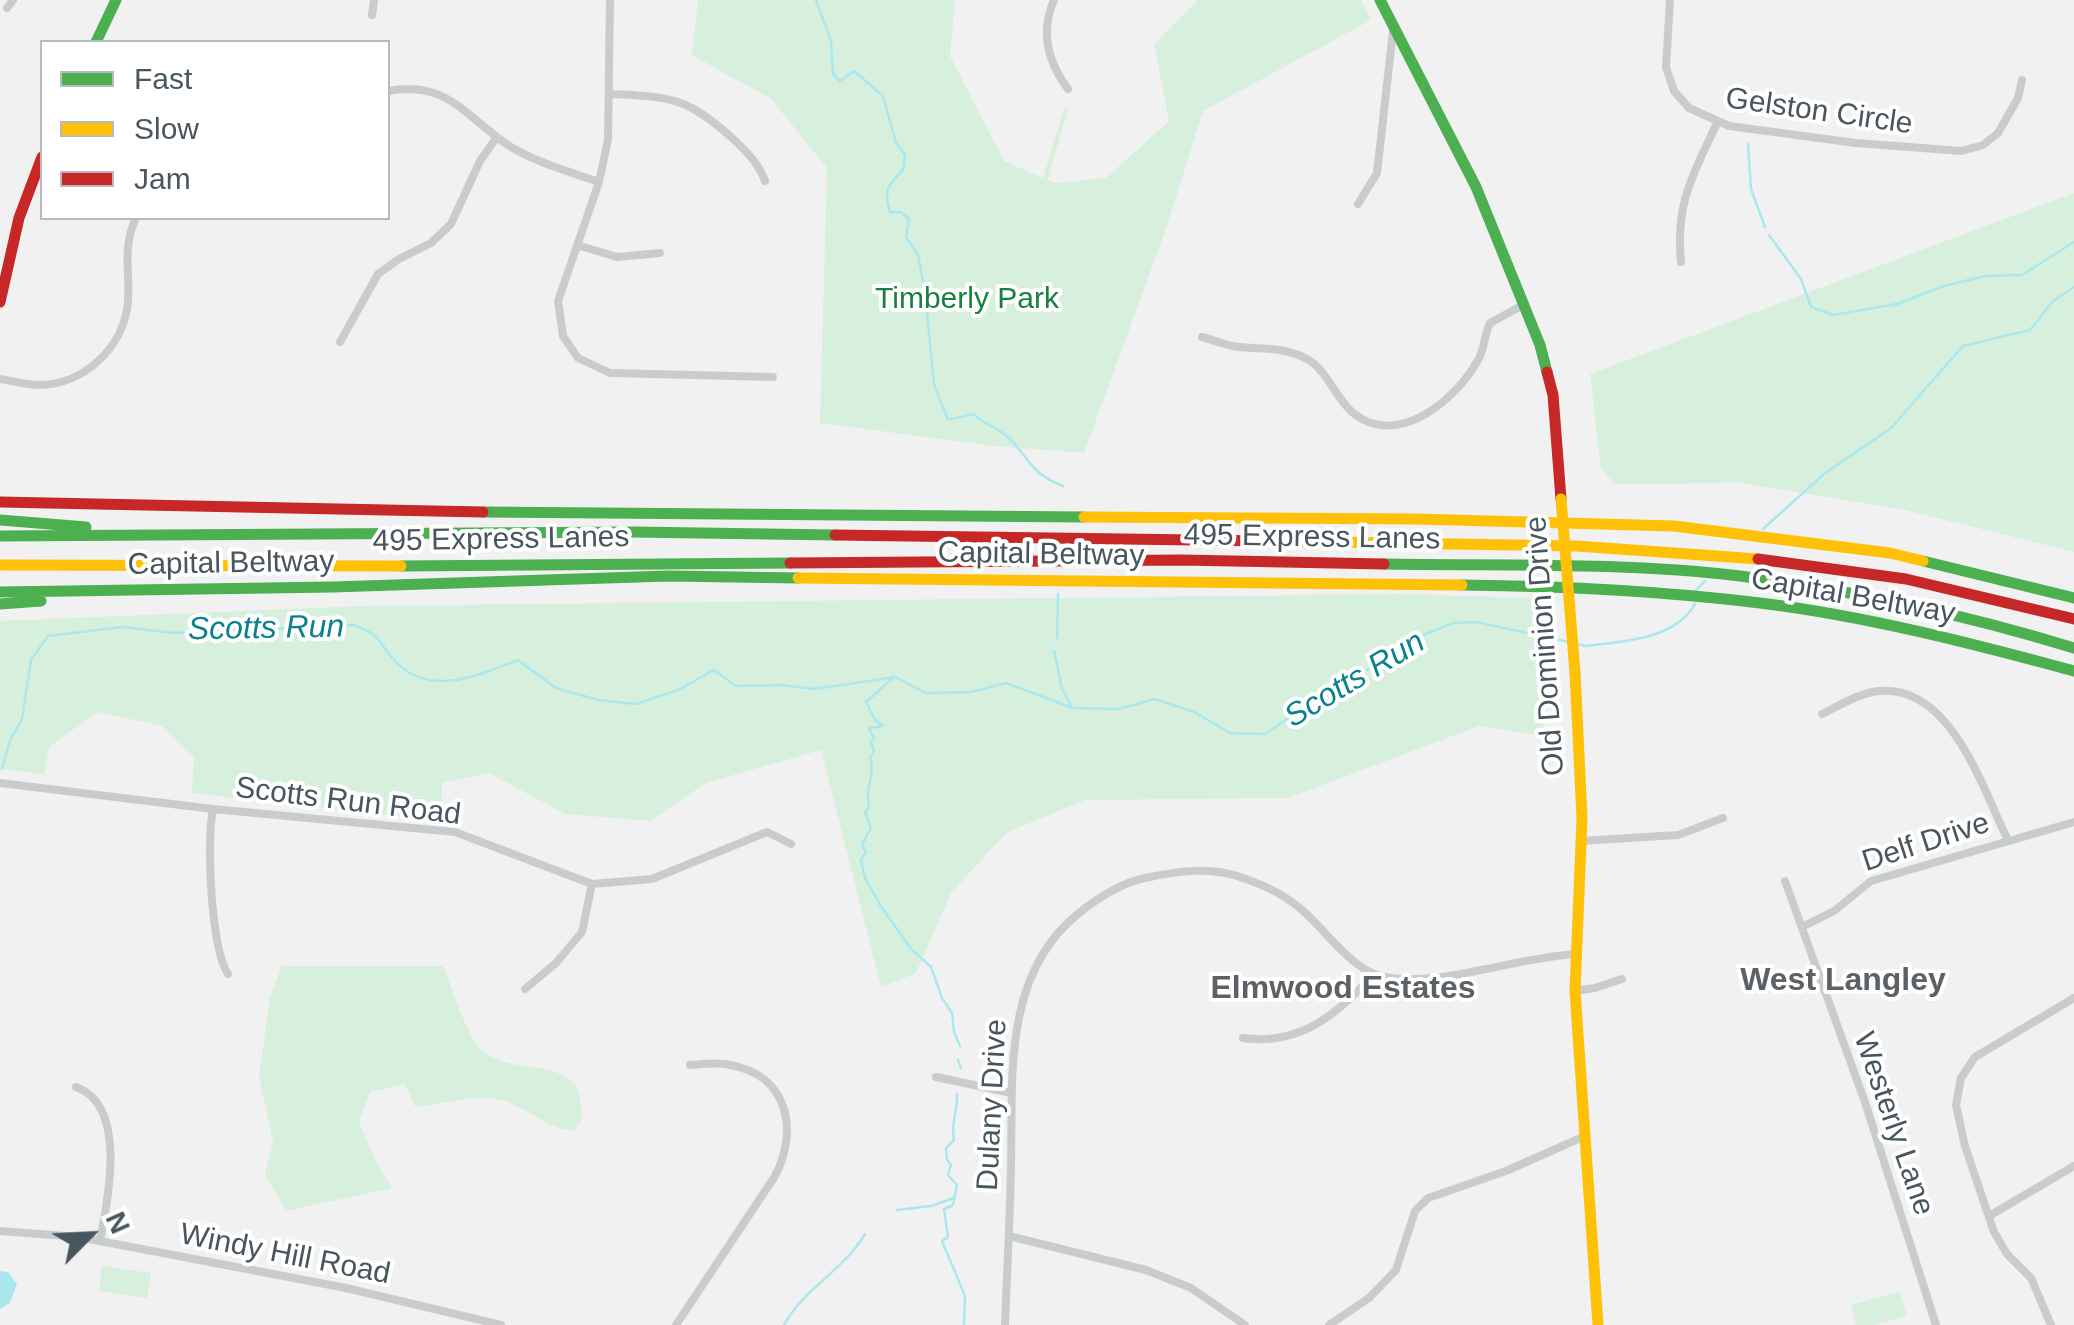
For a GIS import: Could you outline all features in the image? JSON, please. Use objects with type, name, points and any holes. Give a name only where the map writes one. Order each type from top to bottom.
[{"type":"main road","points":[[97,40],[116,0]]},
{"type":"main road","name":"Old Dominion Drive","points":[[1380,0],[1476,188],[1525,304],[1553,395],[1582,778],[1575,991],[1598,1325]]},
{"type":"main road","points":[[0,302],[5,260],[40,162]]},
{"type":"main road","name":"Capital Beltway","points":[[0,502],[600,515],[1416,519],[1716,529],[1890,553],[2074,598]]},
{"type":"main road","points":[[0,520],[185,535]]},
{"type":"main road","name":"495 Express Lanes","points":[[0,536],[634,532],[1499,544],[1691,551],[1853,570],[2074,618]]},
{"type":"main road","name":"495 Express Lanes","points":[[0,565],[1182,560],[1668,571],[1810,587],[2008,628],[2074,648]]},
{"type":"main road","name":"Capital Beltway","points":[[0,592],[668,576],[1506,586],[1761,603],[1952,638],[2074,671]]},
{"type":"main road","points":[[0,604],[191,590]]},
{"type":"street","points":[[372,14],[374,0]]},
{"type":"street","points":[[610,0],[608,140],[600,182],[561,291],[558,314],[563,336],[570,349],[588,365],[610,374],[773,377]]},
{"type":"street","points":[[1054,0],[1046,24],[1047,46],[1059,78],[1068,89]]},
{"type":"street","name":"Gelston Circle","points":[[1670,0],[1666,56],[1669,79],[1689,108],[1717,123],[1818,138],[1962,151],[1983,145],[1998,133],[2018,98],[2022,80]]},
{"type":"street","points":[[1358,204],[1377,173],[1394,27]]},
{"type":"street","points":[[390,91],[420,89],[445,96],[530,157],[600,182]]},
{"type":"street","points":[[610,94],[664,97],[692,106],[750,155],[765,181]]},
{"type":"street","points":[[1681,262],[1679,228],[1685,192],[1717,123]]},
{"type":"street","points":[[340,342],[378,274],[431,243],[450,224],[480,161],[497,137]]},
{"type":"street","points":[[0,379],[36,385],[63,381],[88,369],[109,349],[126,313],[126,254],[135,220]]},
{"type":"street","points":[[577,246],[617,257],[660,253]]},
{"type":"street","points":[[1202,338],[1239,347],[1272,348],[1306,358],[1353,412],[1372,423],[1396,425],[1420,416],[1452,394],[1479,358],[1490,323],[1525,304]]},
{"type":"street","points":[[1822,714],[1855,697],[1883,691],[1909,695],[1933,708],[1952,729],[2008,840]]},
{"type":"street","name":"Scotts Run Road","points":[[0,783],[213,809],[455,832],[592,884],[652,879],[767,832],[791,844]]},
{"type":"street","points":[[213,809],[210,832],[216,945],[228,974]]},
{"type":"street","points":[[1580,840],[1678,835],[1723,818]]},
{"type":"street","name":"Delf Drive","points":[[1802,927],[1834,910],[1871,881],[2074,822]]},
{"type":"street","name":"Dulany Drive","points":[[1006,1325],[1012,1092],[1020,1007],[1034,966],[1072,918],[1134,880],[1201,870],[1242,877],[1292,901],[1361,967],[1374,974]]},
{"type":"street","name":"Westerly Lane","points":[[1786,881],[1865,1102],[1936,1325]]},
{"type":"street","points":[[525,988],[556,963],[582,932],[592,884]]},
{"type":"street","points":[[1243,1038],[1283,1038],[1317,1025],[1346,1005],[1374,974],[1400,979],[1431,978],[1546,955],[1577,954]]},
{"type":"street","points":[[1575,991],[1622,978]]},
{"type":"street","points":[[2051,1325],[2037,1288],[1999,1243],[1957,1118],[1957,1091],[1975,1056],[1986,1047],[2074,998]]},
{"type":"street","points":[[676,1325],[775,1176],[788,1139],[786,1114],[766,1083],[754,1073],[732,1065],[690,1065]]},
{"type":"street","points":[[936,1077],[1012,1092]]},
{"type":"street","points":[[76,1088],[97,1102],[107,1132],[111,1176],[100,1241]]},
{"type":"street","points":[[1329,1325],[1369,1298],[1396,1270],[1416,1211],[1428,1198],[1506,1171],[1585,1136]]},
{"type":"street","points":[[1989,1216],[2074,1166]]},
{"type":"street","name":"Windy Hill Road","points":[[0,1232],[100,1241],[344,1287],[501,1325]]},
{"type":"street","points":[[1009,1236],[1148,1271],[1191,1288],[1245,1325]]},
{"type":"green space","name":"Timberly Park","points":[[698,0],[955,0],[950,56],[1004,161],[1043,178],[1064,108],[1068,109],[1048,179],[1054,183],[1106,178],[1169,121],[1154,44],[1198,0],[1361,0],[1371,20],[1203,111],[1167,226],[1084,453],[994,446],[820,423],[827,168],[771,99],[692,55]]},
{"type":"green space","points":[[2074,193],[2074,552],[1901,509],[1740,483],[1615,484],[1601,469],[1590,374]]},
{"type":"green space","points":[[1398,594],[1534,598],[1544,736],[1479,726],[1288,798],[1085,800],[1006,833],[951,893],[916,973],[881,987],[821,750],[706,783],[650,821],[565,814],[489,773],[442,783],[441,821],[192,793],[194,758],[162,726],[97,712],[49,747],[44,774],[0,769],[0,621],[360,606]]},
{"type":"green space","points":[[282,966],[443,966],[478,1046],[499,1060],[564,1075],[580,1095],[582,1120],[574,1131],[565,1130],[510,1103],[488,1098],[416,1108],[405,1084],[370,1092],[359,1122],[392,1188],[286,1211],[265,1174],[273,1142],[259,1077],[270,997]]},
{"type":"green space","points":[[102,1266],[151,1273],[147,1298],[99,1291]]},
{"type":"green space","points":[[1900,1292],[1907,1316],[1874,1325],[1856,1325],[1851,1305]]},
{"type":"water","points":[[0,1271],[8,1272],[17,1284],[10,1303],[0,1309]]},
{"type":"waterway","points":[[816,0],[831,41],[833,74],[840,81],[854,71],[883,96],[896,143],[905,155],[903,170],[888,188],[887,199],[890,212],[901,212],[909,219],[906,237],[918,255],[934,384],[948,420],[974,414],[1008,437],[1043,476],[1063,486]]},
{"type":"waterway","points":[[1748,144],[1751,189],[1765,227]]},
{"type":"waterway","points":[[1769,235],[1801,279],[1811,307],[1833,315],[1897,304],[1985,276],[2022,275],[2074,242]]},
{"type":"waterway","name":"Scotts Run","points":[[1763,529],[1824,474],[1891,428],[1963,346],[2030,330],[2053,301],[2074,287]]},
{"type":"waterway","name":"Scotts Run","points":[[1693,593],[1705,581]]},
{"type":"waterway","points":[[1057,638],[1058,594]]},
{"type":"waterway","name":"Scotts Run","points":[[1577,644],[1647,637],[1674,625],[1695,604]]},
{"type":"waterway","name":"Scotts Run","points":[[2,769],[10,740],[22,719],[31,660],[48,636],[122,627],[175,633],[354,625],[375,636],[407,672],[422,678],[437,681],[470,677],[518,660],[556,688],[598,700],[636,704],[680,689],[714,670],[736,686],[815,689],[895,677],[926,693],[971,692],[1006,683],[1073,708],[1119,709],[1155,699],[1194,712],[1230,733],[1265,734],[1334,687],[1419,637],[1453,623],[1476,622],[1569,642]]},
{"type":"waterway","points":[[1054,651],[1062,689],[1071,705]]},
{"type":"waterway","points":[[892,679],[866,702],[875,720],[883,726],[869,728],[874,752],[870,757],[869,807],[865,813],[871,828],[862,845],[866,852],[861,860],[865,878],[880,905],[911,949],[931,967],[952,1013],[960,1046]]},
{"type":"waterway","points":[[958,1060],[961,1068]]},
{"type":"waterway","points":[[957,1094],[954,1140],[946,1148],[951,1165],[948,1175],[957,1185],[953,1205],[944,1209],[948,1237],[942,1241],[965,1296],[964,1325]]},
{"type":"waterway","points":[[897,1210],[931,1206],[954,1198]]},
{"type":"waterway","points":[[784,1325],[865,1234]]},
{"type":"traffic: fast","points":[[97,40],[116,0]]},
{"type":"traffic: fast","points":[[1380,0],[1476,187],[1540,345],[1547,372]]},
{"type":"traffic: fast","points":[[483,512],[1084,517]]},
{"type":"traffic: fast","points":[[0,520],[86,527]]},
{"type":"traffic: fast","points":[[0,536],[633,532],[835,535]]},
{"type":"traffic: fast","points":[[1923,561],[2074,598]]},
{"type":"traffic: fast","points":[[401,566],[790,563]]},
{"type":"traffic: fast","points":[[1384,564],[1607,567],[1740,576],[1908,605],[2074,648]]},
{"type":"traffic: fast","points":[[0,592],[668,576],[798,578]]},
{"type":"traffic: fast","points":[[1462,585],[1649,592],[1800,609],[1918,631],[2074,671]]},
{"type":"traffic: fast","points":[[0,604],[41,601]]},
{"type":"traffic: slow","points":[[1561,499],[1575,673]]},
{"type":"traffic: slow","points":[[1084,517],[1416,519],[1674,526],[1890,553],[1923,561]]},
{"type":"traffic: slow","points":[[1267,541],[1577,546],[1758,559]]},
{"type":"traffic: slow","points":[[0,565],[401,566]]},
{"type":"traffic: slow","points":[[798,578],[1462,585]]},
{"type":"traffic: slow","points":[[1575,673],[1582,818],[1575,991],[1598,1325]]},
{"type":"traffic: jam","points":[[0,302],[19,218],[40,162]]},
{"type":"traffic: jam","points":[[1547,372],[1553,395],[1561,499]]},
{"type":"traffic: jam","points":[[0,502],[483,512]]},
{"type":"traffic: jam","points":[[835,535],[1267,541]]},
{"type":"traffic: jam","points":[[1758,559],[1906,579],[2074,619]]},
{"type":"traffic: jam","points":[[790,563],[1182,560],[1384,564]]},
{"type":"district","name":"West Langley","points":[[1843,981]]},
{"type":"district","name":"Elmwood Estates","points":[[1343,989]]}]
